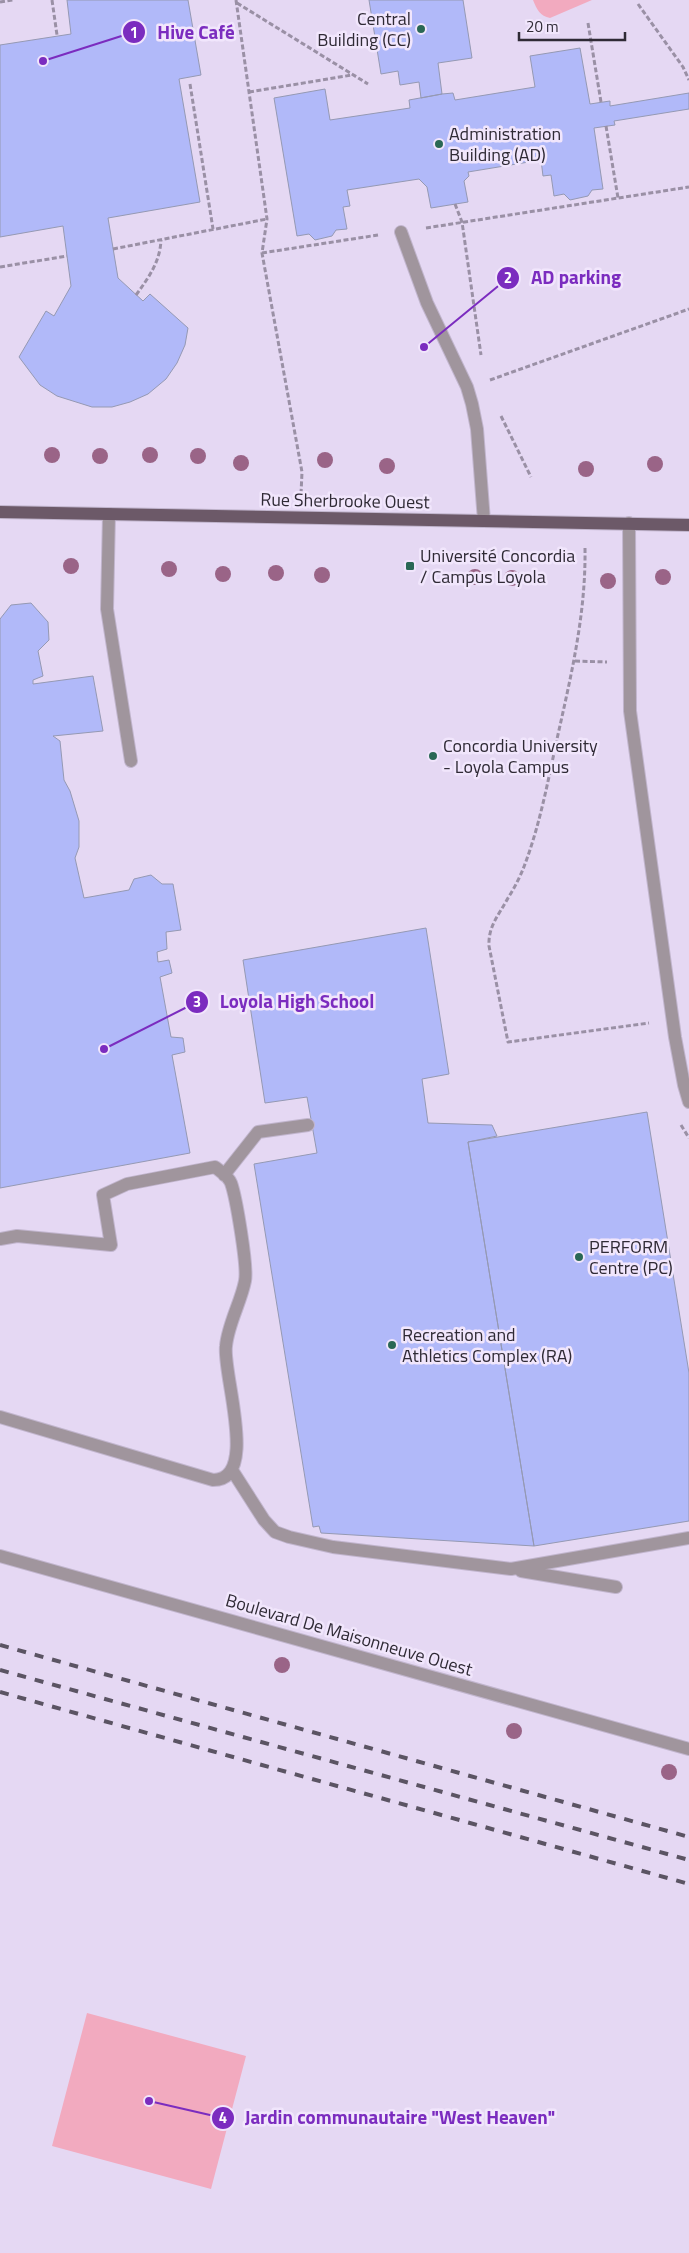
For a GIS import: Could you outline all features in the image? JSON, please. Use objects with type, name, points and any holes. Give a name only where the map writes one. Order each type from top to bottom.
[{"type":"main road","name":"Rue Sherbrooke Ouest","points":[[0,512],[689,525]]},
{"type":"street","points":[[401,232],[427,303],[463,378],[472,404],[478,429],[484,521]]},
{"type":"street","points":[[109,514],[108,616],[131,761]]},
{"type":"street","points":[[629,523],[630,711],[675,1037],[689,1102]]},
{"type":"street","points":[[224,1175],[258,1132],[308,1125]]},
{"type":"street","points":[[0,1239],[17,1236],[111,1245],[102,1195],[127,1184],[215,1167],[231,1181],[246,1266],[245,1281],[225,1347],[238,1440],[232,1470],[227,1477],[221,1480],[214,1480],[0,1417]]},
{"type":"street","points":[[232,1470],[264,1520],[275,1532],[289,1537],[333,1547],[511,1569],[616,1587]]},
{"type":"street","points":[[511,1569],[689,1538]]},
{"type":"street","name":"Boulevard De Maisonneuve Ouest","points":[[0,1556],[689,1749]]},
{"type":"path","points":[[0,2],[13,0]]},
{"type":"path","points":[[52,0],[57,35]]},
{"type":"path","points":[[236,1],[368,84]]},
{"type":"path","points":[[236,1],[267,219],[262,253],[302,472]]},
{"type":"path","points":[[638,4],[683,67],[689,80]]},
{"type":"path","points":[[588,24],[601,102]]},
{"type":"path","points":[[249,92],[353,75]]},
{"type":"path","points":[[190,84],[213,229]]},
{"type":"path","points":[[606,126],[618,198]]},
{"type":"path","points":[[262,253],[689,187]]},
{"type":"path","points":[[455,204],[462,222],[482,363]]},
{"type":"path","points":[[112,249],[267,219]]},
{"type":"path","points":[[136,295],[156,266],[161,253],[161,240]]},
{"type":"path","points":[[0,267],[67,256]]},
{"type":"path","points":[[485,382],[689,309]]},
{"type":"path","points":[[497,408],[531,477]]},
{"type":"path","points":[[586,571],[575,661],[541,811],[525,864],[509,898],[493,922],[488,934],[488,946],[508,1042],[656,1022]]},
{"type":"shaded area","points":[[533,0],[592,0],[550,18],[539,12]]},
{"type":"shaded area","points":[[87,2013],[246,2056],[211,2189],[52,2146]]},
{"type":"building","points":[[67,0],[188,0],[201,75],[179,79],[200,202],[108,218],[118,278],[143,301],[150,294],[188,328],[185,345],[177,363],[166,379],[148,394],[112,407],[92,407],[57,396],[40,385],[19,357],[46,311],[54,316],[71,286],[63,226],[0,237],[0,45],[71,34]]},
{"type":"building","name":"Central Building (CC)","points":[[369,0],[463,0],[472,58],[438,63],[442,94],[421,98],[419,82],[400,85],[398,71],[381,74]]},
{"type":"building","name":"Administration Building (AD)","points":[[580,48],[590,104],[610,101],[610,106],[689,93],[689,109],[614,121],[615,125],[594,128],[603,189],[592,190],[588,196],[570,200],[564,194],[554,196],[551,175],[543,176],[541,160],[468,172],[469,176],[464,181],[468,202],[431,208],[427,187],[419,179],[347,190],[350,206],[343,207],[347,229],[336,230],[332,236],[315,240],[309,234],[297,236],[274,98],[325,89],[330,120],[410,108],[409,100],[442,94],[453,93],[455,100],[535,87],[530,56]]},
{"type":"building","points":[[31,603],[48,622],[49,640],[38,651],[43,676],[33,680],[33,684],[93,676],[103,731],[53,736],[60,741],[64,780],[70,791],[79,821],[79,847],[75,858],[84,898],[129,890],[134,879],[151,875],[162,884],[173,884],[181,930],[166,932],[167,949],[157,952],[158,962],[169,960],[172,973],[160,977],[171,1037],[183,1038],[185,1052],[172,1055],[190,1153],[0,1188],[0,619],[11,605]]},
{"type":"building","name":"Recreation and Athletics Complex (RA)","points":[[426,928],[449,1074],[422,1079],[428,1123],[492,1125],[497,1136],[468,1142],[534,1546],[321,1533],[319,1526],[313,1527],[254,1164],[317,1153],[307,1097],[265,1103],[243,960]]},
{"type":"building","name":"PERFORM Centre (PC)","points":[[647,1112],[689,1373],[689,1521],[534,1546],[468,1142]]},
{"type":"railway","points":[[0,1645],[689,1837]]},
{"type":"railway","points":[[0,1670],[689,1860]]},
{"type":"railway","points":[[0,1692],[689,1884]]},
{"type":"place","name":"Central Building (CC)","points":[[421,29]]},
{"type":"place","name":"Hive Café","points":[[43,61]]},
{"type":"place","name":"Administration Building (AD)","points":[[439,144]]},
{"type":"place","name":"AD parking","points":[[424,347]]},
{"type":"place","name":"Université Concordia / Campus Loyola","points":[[410,566]]},
{"type":"place","name":"Concordia University - Loyola Campus","points":[[433,756]]},
{"type":"place","name":"Loyola High School","points":[[104,1049]]},
{"type":"place","name":"PERFORM Centre (PC)","points":[[579,1257]]},
{"type":"place","name":"Recreation and Athletics Complex (RA)","points":[[392,1345]]},
{"type":"place","name":"Jardin communautaire \"West Heaven\"","points":[[149,2101]]}]
